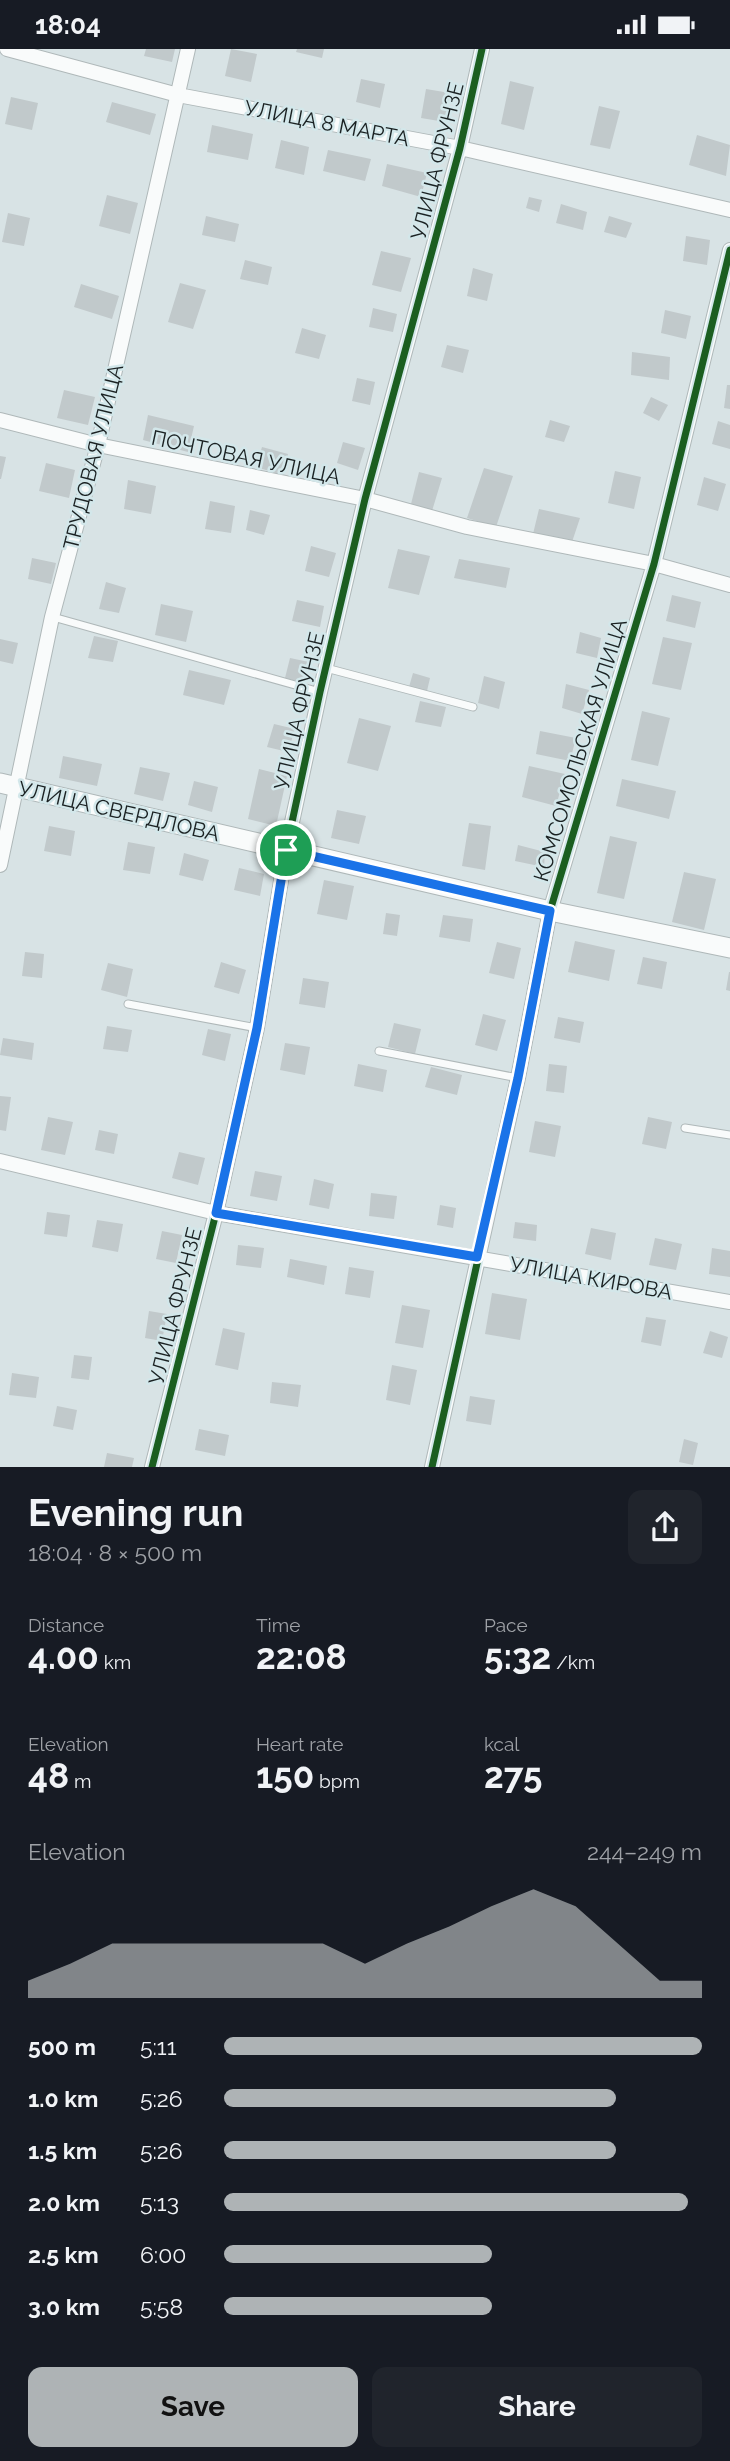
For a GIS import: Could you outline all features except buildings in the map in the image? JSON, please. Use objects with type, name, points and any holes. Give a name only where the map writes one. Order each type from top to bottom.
[{"type":"street","name":"УЛИЦА 8 МАРТА","points":[[8,49],[178,96],[460,148],[730,210]]},
{"type":"street","name":"ТРУДОВАЯ УЛИЦА","points":[[0,865],[8,784],[98,445],[188,49]]},
{"type":"street","name":"УЛИЦА ФРУНЗЕ","points":[[152,1467],[216,1213],[257,1028],[286,850],[320,692],[365,499],[460,148],[482,49]]},
{"type":"street","name":"КОМСОМОЛЬСКАЯ УЛИЦА","points":[[432,1467],[518,1078],[550,911],[654,565],[730,250]]},
{"type":"street","name":"ПОЧТОВАЯ УЛИЦА","points":[[0,420],[98,445],[365,499],[467,527],[654,565],[730,585]]},
{"type":"street","name":"УЛИЦА СВЕРДЛОВА","points":[[8,784],[550,911],[730,948]]},
{"type":"street","name":"УЛИЦА КИРОВА","points":[[0,1161],[216,1213],[730,1302]]},
{"type":"lane","points":[[52,617],[320,692]]},
{"type":"lane","points":[[326,667],[473,707]]},
{"type":"lane","points":[[128,1004],[257,1028]]},
{"type":"lane","points":[[379,1051],[518,1078]]},
{"type":"lane","points":[[685,1128],[730,1135]]},
{"type":"cycle path","points":[[152,1467],[216,1213],[257,1028],[286,850],[320,692],[365,499],[460,148],[482,49]]},
{"type":"cycle path","points":[[432,1467],[518,1078],[550,911],[654,564],[730,250]]},
{"type":"route","points":[[286,850],[550,911],[518,1078],[477,1257],[216,1213],[257,1028],[286,850]]}]
